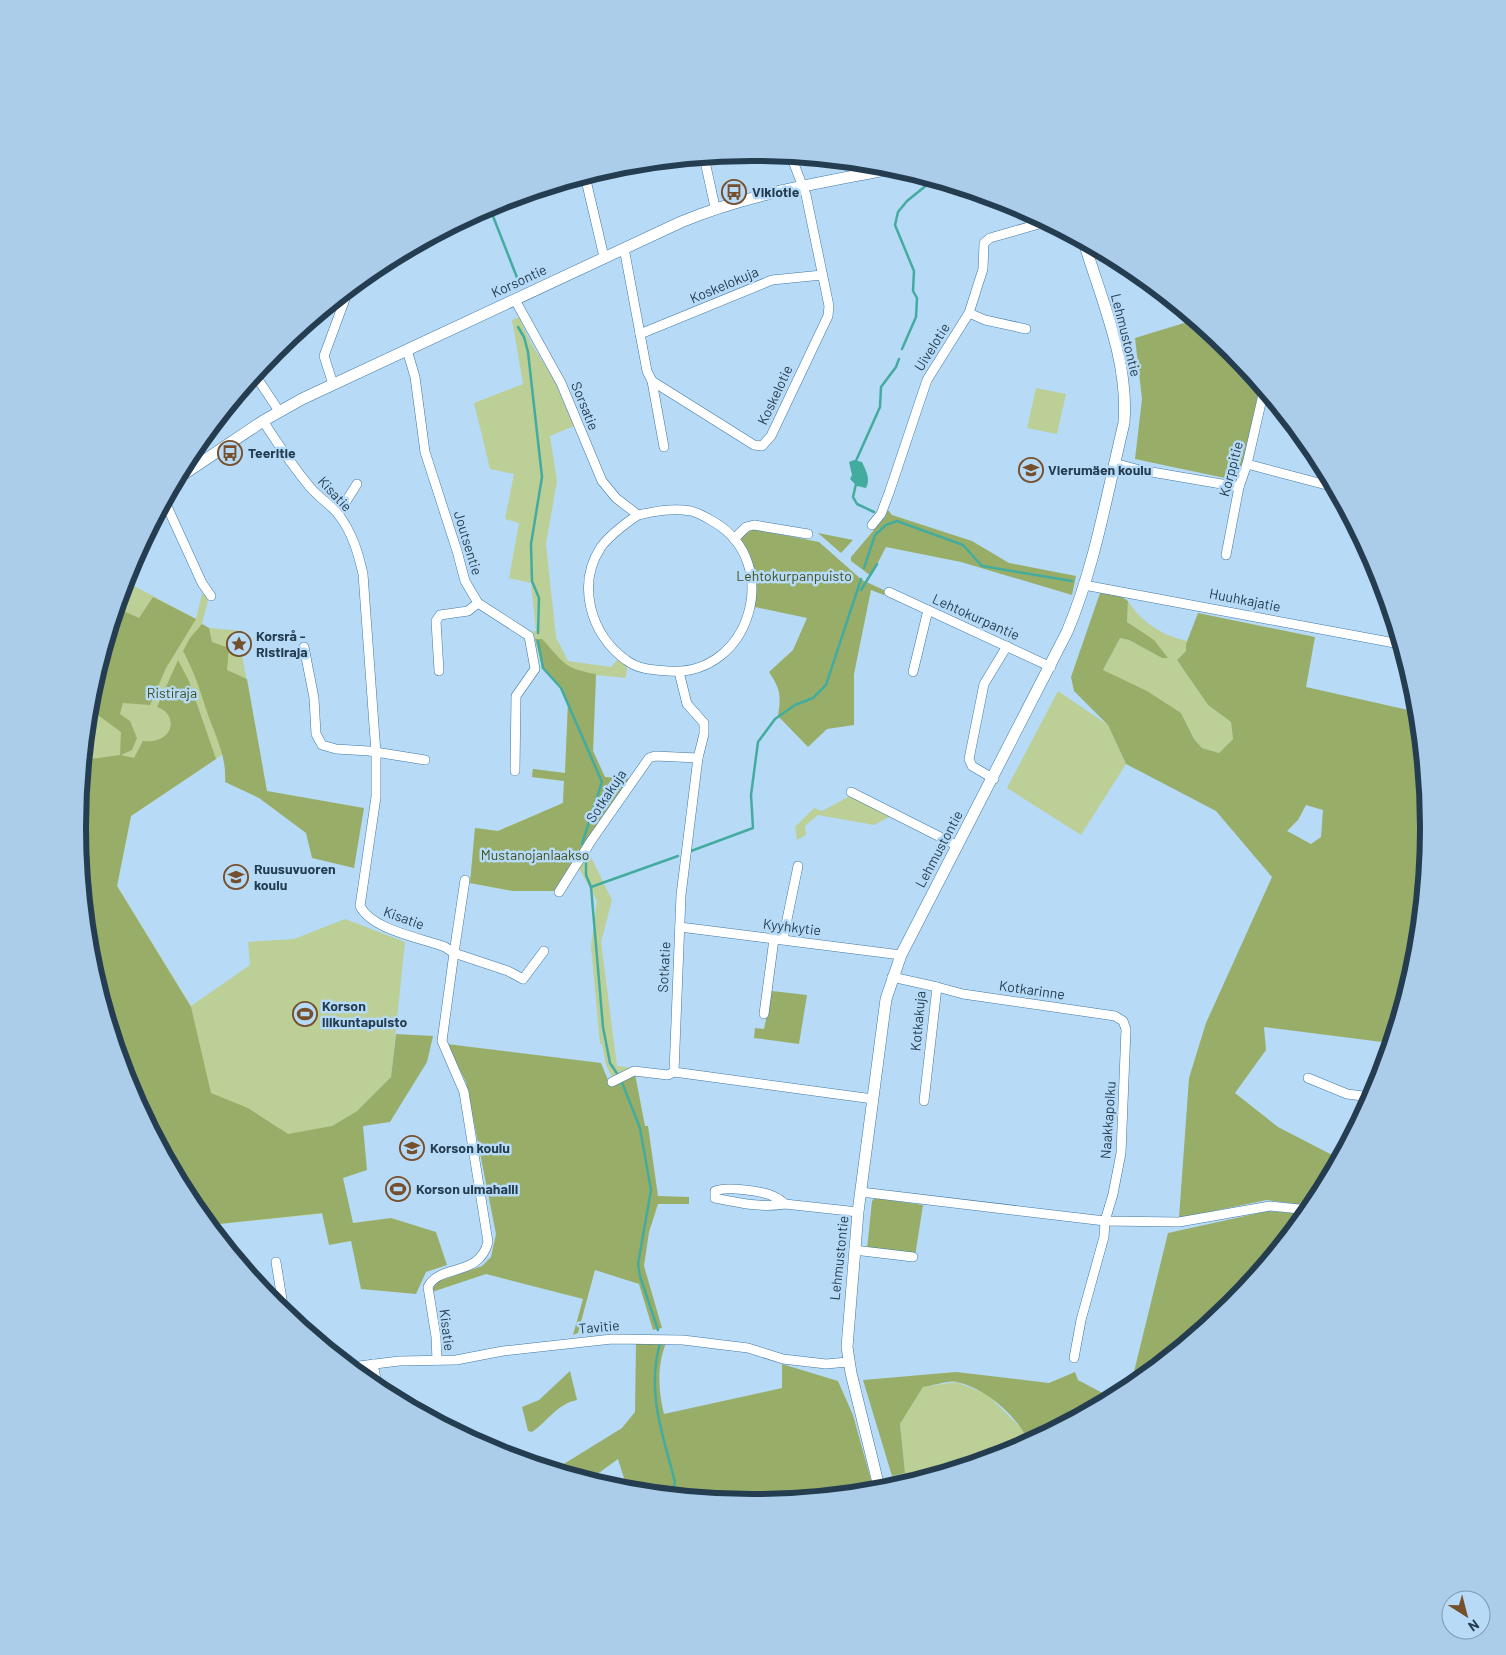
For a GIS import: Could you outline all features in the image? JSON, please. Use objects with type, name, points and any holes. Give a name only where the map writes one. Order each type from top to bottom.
[{"type":"main road","name":"Korsontie","points":[[192,469],[279,411],[333,384],[604,257],[716,207],[752,196],[873,172]]},
{"type":"main road","name":"Lehmustontie","points":[[878,1482],[848,1362],[846,1347],[858,1212],[886,999],[901,955],[1051,667],[1073,618],[1084,585],[1124,416],[1123,370],[1087,250]]},
{"type":"street","points":[[705,162],[716,207]]},
{"type":"street","points":[[793,162],[802,185]]},
{"type":"street","points":[[586,182],[604,257]]},
{"type":"street","name":"Koskelotie","points":[[652,381],[754,446],[762,446],[771,436],[825,326],[828,306],[802,185]]},
{"type":"street","name":"Uivelotie","points":[[872,525],[883,507],[927,380],[969,313],[983,269],[984,243],[990,238],[1036,225]]},
{"type":"street","points":[[624,248],[647,371],[652,381],[664,447]]},
{"type":"street","name":"Koskelokuja","points":[[640,334],[772,280],[822,275]]},
{"type":"street","name":"Sorsatie","points":[[515,300],[561,383],[602,481],[616,498],[638,515]]},
{"type":"street","points":[[333,384],[324,356],[344,302]]},
{"type":"street","points":[[969,313],[985,320],[1026,329]]},
{"type":"street","name":"Joutsentie","points":[[407,350],[415,377],[429,468],[457,551],[464,581],[478,603],[526,633],[531,642],[535,669],[516,696],[515,771]]},
{"type":"street","points":[[259,381],[279,411]]},
{"type":"street","name":"Korppitie","points":[[1226,555],[1239,487],[1247,464],[1262,398]]},
{"type":"street","name":"Kisatie","points":[[263,421],[298,473],[338,514],[352,535],[363,574],[376,753],[375,812],[360,906],[368,918],[379,924],[445,947],[454,953],[442,1041],[464,1092],[488,1242],[482,1256],[474,1264],[437,1278],[428,1287],[436,1337],[437,1360]]},
{"type":"street","points":[[1114,462],[1140,470],[1239,487]]},
{"type":"street","points":[[1247,464],[1325,485]]},
{"type":"street","points":[[338,514],[357,484]]},
{"type":"street","points":[[168,509],[202,583],[211,596]]},
{"type":"street","points":[[660,510],[692,511],[722,527],[734,539],[751,574],[753,596],[750,615],[743,630],[730,647],[699,667],[679,672],[648,670],[628,662],[606,641],[594,624],[589,591],[590,573],[596,555],[603,545],[638,515],[660,510]]},
{"type":"street","points":[[734,539],[746,527],[754,525],[808,534]]},
{"type":"street","name":"Huuhkajatie","points":[[1084,585],[1393,643]]},
{"type":"street","name":"Lehtokurpantie","points":[[889,592],[1051,667]]},
{"type":"street","points":[[439,671],[436,621],[440,615],[468,611],[478,603]]},
{"type":"street","points":[[913,672],[928,610]]},
{"type":"street","points":[[994,779],[972,766],[969,759],[984,684],[1007,646]]},
{"type":"street","points":[[304,647],[314,698],[316,734],[318,741],[322,745],[336,749],[425,760]]},
{"type":"street","name":"Sotkatie","points":[[674,1072],[685,846],[698,758],[704,734],[704,723],[687,704],[679,672]]},
{"type":"street","name":"Sotkakuja","points":[[560,892],[592,841],[649,758],[655,756],[698,758]]},
{"type":"street","points":[[851,792],[958,846]]},
{"type":"street","points":[[764,1014],[779,939],[798,866]]},
{"type":"street","points":[[465,880],[454,953],[508,971],[523,979],[544,950]]},
{"type":"street","name":"Kyyhkytie","points":[[680,927],[901,955]]},
{"type":"street","name":"Kotkakuja","points":[[892,977],[937,987],[924,1101]]},
{"type":"street","name":"Kotkarinne","points":[[937,987],[963,994],[1115,1016],[1123,1021]]},
{"type":"street","name":"Naakkapolku","points":[[1074,1358],[1081,1320],[1104,1237],[1105,1221],[1113,1194],[1121,1153],[1126,1029],[1123,1021]]},
{"type":"street","points":[[612,1082],[634,1071],[668,1075],[674,1072],[873,1098]]},
{"type":"street","points":[[1308,1078],[1347,1094],[1363,1097]]},
{"type":"street","points":[[785,1204],[775,1197],[766,1194],[722,1188],[715,1191],[716,1198],[759,1206],[785,1204],[858,1212]]},
{"type":"street","points":[[862,1192],[1105,1221],[1163,1223],[1270,1206],[1299,1209]]},
{"type":"street","points":[[854,1250],[913,1257]]},
{"type":"street","points":[[276,1262],[282,1299]]},
{"type":"street","name":"Tavitie","points":[[360,1366],[399,1361],[456,1360],[503,1351],[612,1339],[682,1340],[748,1348],[783,1359],[826,1364],[848,1362]]},
{"type":"street","points":[[373,1364],[376,1377]]},
{"type":"green space","name":"Mustanojanlaakso","points":[[519,317],[531,343],[554,379],[574,426],[550,436],[557,481],[546,544],[556,637],[568,661],[611,667],[618,659],[627,666],[626,678],[596,675],[593,751],[605,777],[630,779],[554,891],[513,891],[470,883],[475,828],[498,831],[563,803],[564,781],[532,777],[533,769],[565,773],[568,703],[561,687],[543,667],[542,669],[533,631],[536,631],[531,583],[509,578],[519,523],[505,519],[514,474],[490,469],[474,403],[523,384],[512,320]]},
{"type":"green space","points":[[1188,322],[1224,356],[1258,393],[1243,464],[1234,480],[1135,459],[1142,399],[1135,338]]},
{"type":"green space","points":[[1036,388],[1066,394],[1057,434],[1027,428]]},
{"type":"green space","points":[[888,510],[892,515],[972,541],[1009,563],[1076,576],[1072,595],[961,562],[886,547],[871,576],[851,561],[851,557],[885,517]]},
{"type":"green space","name":"Lehtokurpanpuisto","points":[[753,529],[819,542],[862,580],[886,591],[884,595],[871,590],[854,674],[854,725],[827,729],[808,747],[778,716],[779,693],[769,672],[793,650],[807,618],[755,607],[755,588],[752,571],[738,539]]},
{"type":"green space","points":[[818,533],[853,540],[841,553]]},
{"type":"green space","name":"Ristiraja","points":[[132,585],[196,619],[202,594],[209,596],[202,624],[209,628],[243,631],[240,644],[256,732],[131,816],[117,886],[191,1006],[250,965],[248,942],[294,939],[345,919],[405,942],[391,1077],[357,1111],[332,1126],[349,1211],[218,1224],[176,1161],[155,1122],[137,1083],[122,1042],[99,958],[92,915],[86,828],[92,740],[99,697],[109,655]]},
{"type":"green space","points":[[1100,593],[1119,595],[1128,601],[1127,622],[1154,640],[1168,658],[1162,658],[1129,640],[1120,638],[1103,670],[1147,691],[1181,713],[1194,739],[1202,748],[1219,753],[1233,739],[1231,722],[1208,705],[1177,660],[1186,651],[1186,644],[1198,613],[1315,637],[1306,687],[1409,710],[1418,784],[1420,828],[1418,871],[1414,915],[1407,958],[1384,1042],[1264,1027],[1266,1050],[1235,1093],[1278,1127],[1333,1155],[1302,1205],[1267,1200],[1179,1218],[1189,1078],[1206,1023],[1272,877],[1216,811],[1126,764],[1108,725],[1074,691],[1071,677]],"holes":[[[1306,805],[1323,810],[1321,837],[1311,844],[1287,831],[1298,820]]]},
{"type":"green space","name":"Ristiraja","points":[[153,597],[196,619],[166,668],[150,705],[123,703],[120,714],[130,721],[137,738],[132,750],[121,755],[134,758],[143,741],[154,741],[162,738],[167,733],[170,727],[168,715],[164,710],[157,707],[178,660],[189,681],[216,759],[131,816],[117,886],[191,1007],[211,1093],[248,1108],[288,1134],[332,1126],[357,1111],[391,1077],[396,1034],[433,1036],[427,1062],[390,1122],[363,1126],[367,1170],[343,1178],[353,1223],[391,1218],[436,1232],[447,1265],[426,1272],[416,1294],[361,1289],[351,1241],[329,1245],[322,1213],[218,1224],[176,1161],[137,1083],[109,1000],[99,958],[92,915],[86,828],[90,759],[120,755],[121,732],[96,714],[109,655],[123,611],[139,618]]},
{"type":"green space","points":[[1128,601],[1133,609],[1153,627],[1169,636],[1187,641],[1186,651],[1177,660],[1208,705],[1231,722],[1233,739],[1219,753],[1202,748],[1194,739],[1181,713],[1103,670],[1120,638],[1129,640],[1162,658],[1127,622]]},
{"type":"green space","points":[[202,624],[209,628],[212,642],[229,648],[227,670],[247,679],[267,791],[364,808],[354,868],[312,858],[306,833],[259,798],[225,782],[220,746],[197,681],[183,651],[190,638]]},
{"type":"green space","points":[[535,639],[542,639],[570,667],[596,674],[593,751],[605,777],[630,779],[554,891],[513,891],[470,883],[475,828],[498,831],[563,803],[564,781],[532,777],[533,769],[565,773],[568,703],[561,687],[543,667]]},
{"type":"green space","points":[[1058,691],[1108,725],[1126,764],[1081,835],[1007,788]]},
{"type":"green space","points":[[848,797],[854,797],[891,816],[874,825],[818,815],[805,826],[806,835],[797,840],[795,827],[814,808],[822,811]]},
{"type":"green space","points":[[589,853],[612,900],[601,942],[617,1066],[633,1068],[613,1079],[606,1065],[602,1044],[600,1044],[591,946],[597,901],[579,868]]},
{"type":"green space","points":[[772,991],[807,995],[799,1044],[754,1038],[755,1028],[764,1029]]},
{"type":"green space","points":[[447,1044],[601,1063],[610,1085],[635,1074],[645,1126],[648,1126],[658,1196],[689,1197],[689,1204],[658,1204],[649,1232],[644,1266],[662,1328],[653,1330],[639,1284],[595,1270],[578,1333],[573,1335],[583,1299],[486,1274],[432,1292],[434,1285],[439,1281],[482,1266],[491,1257],[496,1234],[466,1082]]},
{"type":"green space","points":[[875,1198],[923,1205],[915,1256],[867,1249],[872,1201]]},
{"type":"green space","points":[[1268,1211],[1296,1213],[1254,1267],[1224,1299],[1193,1329],[1133,1375],[1168,1233]]},
{"type":"green space","points":[[636,1342],[666,1343],[661,1360],[659,1378],[664,1414],[782,1388],[782,1364],[838,1381],[853,1415],[872,1483],[840,1489],[797,1493],[709,1493],[666,1489],[625,1481],[618,1459],[596,1475],[561,1466],[622,1428],[635,1412]]},
{"type":"green space","points":[[570,1371],[577,1400],[558,1409],[532,1432],[528,1431],[522,1407],[539,1400]]},
{"type":"green space","points":[[956,1372],[1049,1383],[1075,1372],[1078,1380],[1104,1394],[1048,1425],[1025,1435],[1008,1413],[990,1397],[968,1385],[957,1382],[945,1382],[923,1387],[900,1424],[905,1473],[892,1476],[863,1380]]},
{"type":"green space","points":[[956,1382],[987,1394],[1022,1429],[1025,1435],[967,1459],[926,1472],[893,1479],[892,1476],[905,1473],[900,1424],[923,1387]]},
{"type":"shaded area","points":[[854,460],[862,462],[865,469],[868,478],[866,488],[857,486],[850,479],[852,475],[849,462]]},
{"type":"waterway","points":[[902,349],[916,317],[917,298],[913,291],[914,271],[895,225],[898,212],[907,201],[928,184]]},
{"type":"waterway","points":[[492,215],[518,280]]},
{"type":"waterway","points":[[518,327],[524,337],[528,352],[542,477],[531,544],[532,581],[539,598],[538,633]]},
{"type":"waterway","points":[[855,463],[880,407],[881,387],[896,367],[899,359]]},
{"type":"waterway","points":[[856,484],[853,497],[857,504],[874,512]]},
{"type":"waterway","points":[[864,568],[875,535],[886,525],[897,521],[963,545],[982,566],[1072,581]]},
{"type":"waterway","points":[[861,590],[877,564]]},
{"type":"waterway","points":[[691,851],[753,828],[751,795],[758,742],[775,719],[795,705],[813,698],[826,685],[861,579]]},
{"type":"waterway","points":[[538,641],[543,668],[561,688],[602,782],[582,844]]},
{"type":"waterway","points":[[586,853],[586,875],[591,887],[603,1027],[610,1063],[618,1075]]},
{"type":"waterway","points":[[591,887],[678,856]]},
{"type":"waterway","points":[[621,1080],[640,1128],[651,1190],[638,1264],[640,1276],[658,1330]]},
{"type":"waterway","points":[[660,1343],[656,1361],[655,1396],[661,1430],[675,1482],[673,1490]]},
{"type":"place","name":"Viklotie","points":[[734,192]]},
{"type":"place","name":"Teeritie","points":[[230,453]]},
{"type":"place","name":"Vierumäen koulu","points":[[1031,470]]},
{"type":"place","name":"Korsrå - Ristiraja","points":[[239,644]]},
{"type":"place","name":"Ruusuvuoren koulu","points":[[236,877]]},
{"type":"place","name":"Korson liikuntapuisto","points":[[305,1014]]},
{"type":"place","name":"Korson koulu","points":[[412,1148]]},
{"type":"place","name":"Korson uimahalli","points":[[398,1189]]}]
